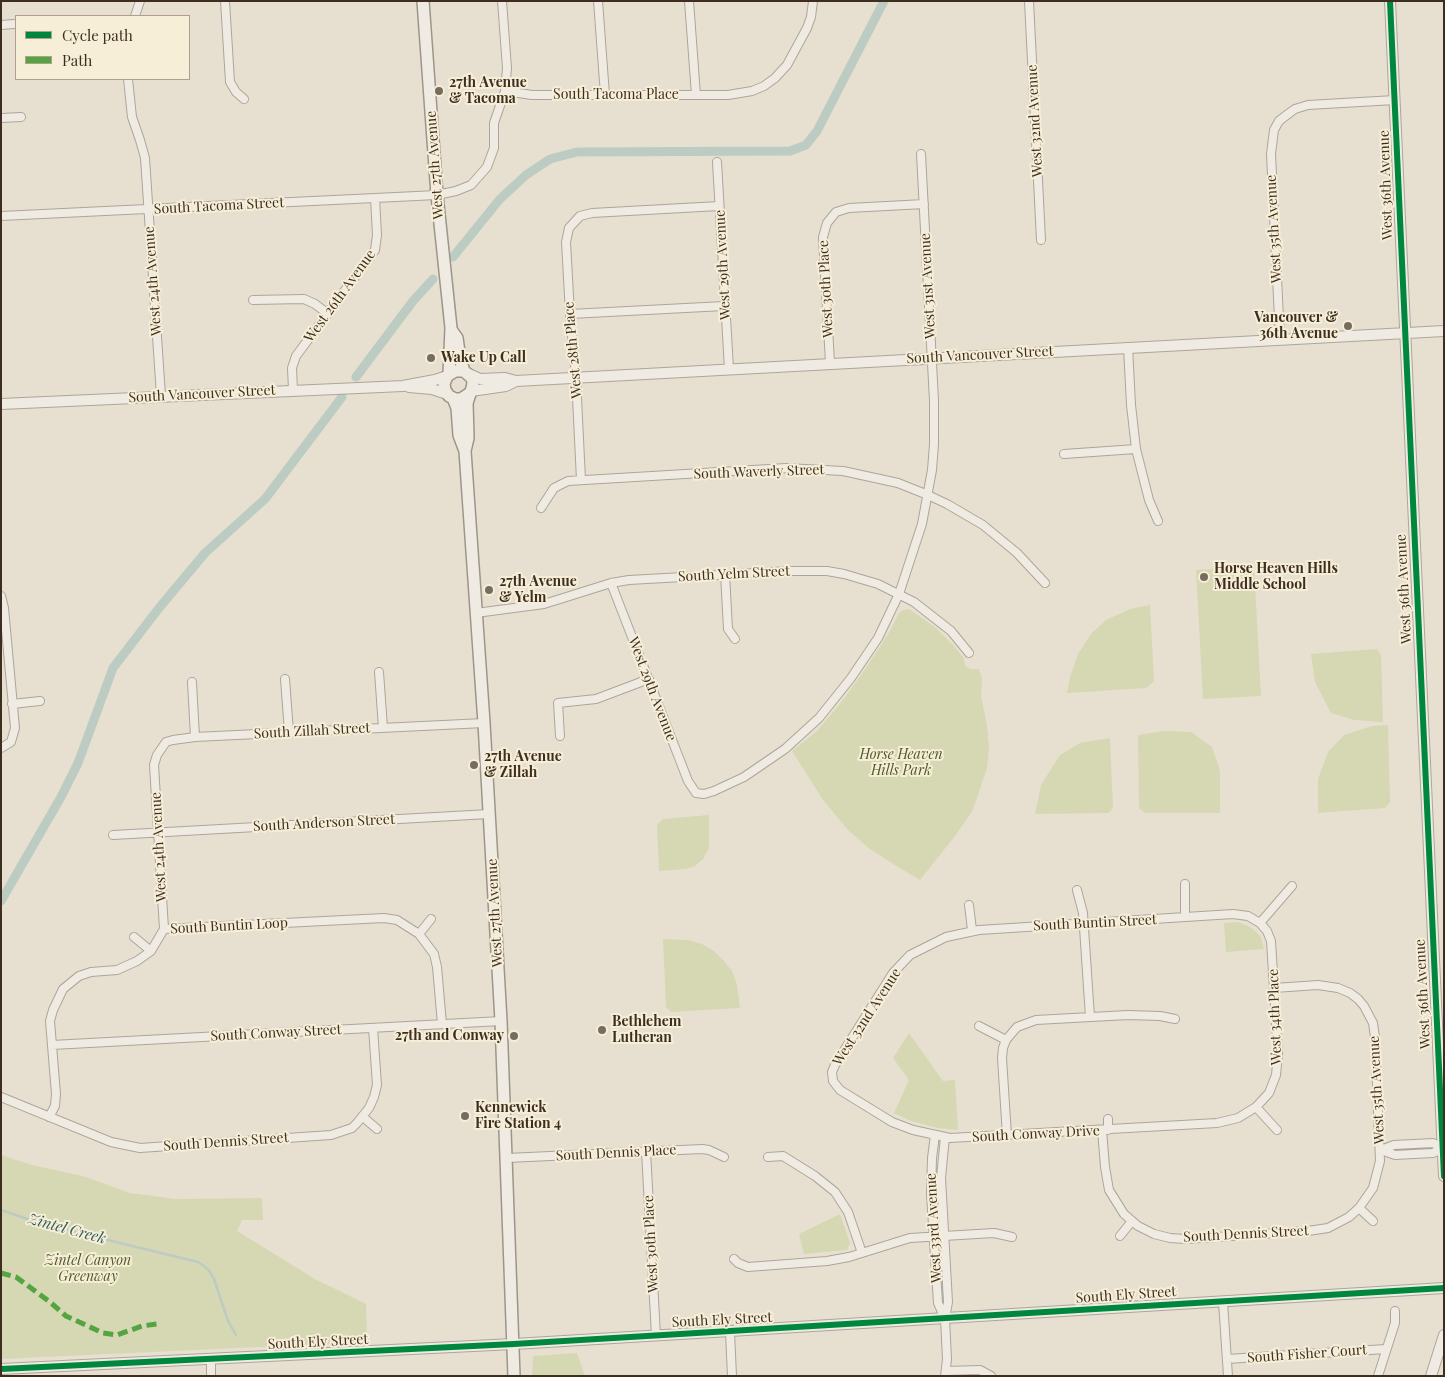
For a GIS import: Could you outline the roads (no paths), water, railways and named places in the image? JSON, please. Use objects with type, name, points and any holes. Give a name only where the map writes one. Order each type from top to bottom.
[{"type":"main road","name":"West 27th Avenue","points":[[423,1],[437,195],[451,328],[448,375],[444,384],[457,408],[459,435],[465,451],[484,723],[501,1021],[514,1376]]},
{"type":"main road","name":"West 27th Avenue","points":[[451,328],[457,338],[460,359],[473,383],[467,403],[468,438],[465,451]]},
{"type":"main road","points":[[448,375],[455,371],[467,373]]},
{"type":"main road","points":[[450,396],[461,399],[471,392]]},
{"type":"street","points":[[135,15],[140,1]]},
{"type":"street","points":[[225,1],[230,82],[236,92],[244,99]]},
{"type":"street","points":[[437,195],[464,189],[476,180],[487,167],[494,148],[494,123],[505,91],[507,68],[502,1]]},
{"type":"street","points":[[598,1],[605,95]]},
{"type":"street","points":[[689,1],[696,95]]},
{"type":"street","name":"South Tacoma Place","points":[[505,91],[526,95],[740,94],[764,86],[775,78],[787,65],[807,28],[811,18],[813,1]]},
{"type":"street","name":"West 32nd Avenue","points":[[1029,1],[1041,240]]},
{"type":"street","name":"West 36th Avenue","points":[[1390,1],[1444,1176]]},
{"type":"street","points":[[1,25],[14,24]]},
{"type":"street","name":"West 24th Avenue","points":[[128,80],[132,117],[145,158],[161,396]]},
{"type":"street","name":"West 35th Avenue","points":[[1280,339],[1270,154],[1274,130],[1278,120],[1295,109],[1308,105],[1395,100]]},
{"type":"street","points":[[1,118],[21,117]]},
{"type":"street","name":"West 31st Avenue","points":[[899,594],[916,547],[928,494],[934,444],[932,358],[921,154]]},
{"type":"street","name":"West 29th Avenue","points":[[717,162],[729,369]]},
{"type":"street","name":"South Tacoma Street","points":[[1,216],[437,195]]},
{"type":"street","name":"West 26th Avenue","points":[[293,390],[292,368],[296,356],[374,250],[377,235],[375,198]]},
{"type":"street","name":"West 30th Place","points":[[830,363],[823,237],[827,223],[836,212],[849,208],[924,204]]},
{"type":"street","name":"West 28th Place","points":[[581,480],[566,242],[566,235],[572,223],[580,216],[592,213],[719,206]]},
{"type":"street","points":[[253,300],[304,299],[315,304],[328,314]]},
{"type":"street","points":[[570,314],[724,306]]},
{"type":"street","name":"South Vancouver Street","points":[[467,373],[480,378],[505,378],[516,381],[1444,331]]},
{"type":"street","points":[[1128,347],[1131,405],[1136,449],[1149,500],[1158,522]]},
{"type":"street","name":"South Vancouver Street","points":[[403,386],[435,380],[448,375]]},
{"type":"street","name":"South Vancouver Street","points":[[471,392],[506,386],[516,381]]},
{"type":"street","name":"South Vancouver Street","points":[[1,404],[403,386],[432,389],[450,396]]},
{"type":"street","points":[[1064,454],[1136,449]]},
{"type":"street","name":"South Waverly Street","points":[[541,508],[554,488],[568,481],[786,468],[843,470],[879,478],[928,494],[983,525],[1018,553],[1045,583]]},
{"type":"street","name":"South Yelm Street","points":[[476,613],[544,604],[611,583],[629,580],[725,574],[827,571],[863,579],[899,594],[920,606],[942,622],[969,653]]},
{"type":"street","points":[[725,574],[728,629],[736,639]]},
{"type":"street","name":"West 29th Avenue","points":[[611,583],[688,781],[696,793],[704,794],[744,777],[785,750],[819,718],[864,659],[887,622],[899,594]]},
{"type":"street","points":[[1,596],[4,608],[14,728],[11,742],[1,748]]},
{"type":"street","points":[[379,672],[383,728]]},
{"type":"street","points":[[285,679],[289,732]]},
{"type":"street","points":[[560,736],[558,703],[596,700],[649,679]]},
{"type":"street","points":[[192,682],[195,737]]},
{"type":"street","points":[[12,704],[40,701]]},
{"type":"street","name":"South Zillah Street","points":[[154,765],[157,755],[166,742],[195,737],[484,723]]},
{"type":"street","name":"West 24th Avenue","points":[[154,765],[164,929]]},
{"type":"street","name":"South Anderson Street","points":[[113,835],[489,814]]},
{"type":"street","points":[[1185,884],[1186,917]]},
{"type":"street","points":[[1260,923],[1292,886]]},
{"type":"street","points":[[1077,890],[1084,913],[1090,1017]]},
{"type":"street","points":[[969,905],[972,930]]},
{"type":"street","name":"South Buntin Street","points":[[931,943],[946,936],[972,930],[1084,923],[1241,914],[1260,923]]},
{"type":"street","name":"South Buntin Loop","points":[[49,1117],[54,1106],[56,1094],[50,1021],[63,989],[79,976],[91,972],[117,970],[137,961],[151,951],[164,929],[384,918],[397,920],[419,934],[434,954],[438,967],[442,1024]]},
{"type":"street","points":[[419,934],[431,919]]},
{"type":"street","name":"West 34th Place","points":[[1256,1107],[1274,1084],[1278,1065],[1271,941],[1260,923]]},
{"type":"street","points":[[134,937],[151,951]]},
{"type":"street","name":"West 32nd Avenue","points":[[832,1076],[834,1065],[893,973],[910,955],[931,943]]},
{"type":"street","name":"West 35th Avenue","points":[[1274,988],[1328,986],[1350,993],[1364,1006],[1373,1023],[1381,1150],[1375,1182],[1359,1208]]},
{"type":"street","points":[[1007,1136],[1002,1058],[1006,1040],[1017,1027],[1036,1020],[1138,1014],[1175,1019]]},
{"type":"street","name":"South Conway Street","points":[[52,1045],[501,1021]]},
{"type":"street","points":[[979,1026],[1006,1040]]},
{"type":"street","name":"South Dennis Street","points":[[1,1097],[111,1142],[140,1148],[331,1135],[352,1128],[363,1117],[374,1096],[377,1085],[373,1028]]},
{"type":"street","name":"South Conway Drive","points":[[832,1076],[833,1081],[840,1090],[881,1116],[913,1130],[945,1137],[1007,1136],[1218,1123],[1238,1118],[1256,1107]]},
{"type":"street","points":[[1256,1107],[1277,1130]]},
{"type":"street","points":[[363,1117],[377,1129]]},
{"type":"street","points":[[1108,1119],[1105,1130],[1105,1168],[1109,1190],[1118,1206],[1132,1222],[1120,1236]]},
{"type":"street","name":"West 33rd Avenue","points":[[935,1135],[930,1176],[938,1303],[945,1319]]},
{"type":"street","name":"West 33rd Avenue","points":[[945,1137],[941,1178],[948,1302],[945,1319],[946,1373]]},
{"type":"street","points":[[1381,1150],[1394,1145],[1433,1143],[1443,1148]]},
{"type":"street","name":"South Dennis Place","points":[[507,1158],[702,1149],[724,1157]]},
{"type":"street","name":"West 30th Place","points":[[646,1151],[656,1336]]},
{"type":"street","points":[[768,1157],[783,1156],[828,1185],[841,1200],[848,1212],[862,1253]]},
{"type":"street","points":[[1359,1208],[1373,1221]]},
{"type":"street","name":"South Dennis Street","points":[[1132,1222],[1147,1231],[1170,1238],[1216,1237],[1319,1230],[1343,1221],[1359,1208]]},
{"type":"street","points":[[1215,1228],[1216,1237]]},
{"type":"street","points":[[734,1259],[738,1263],[748,1266],[827,1261],[839,1260],[910,1238],[994,1233],[1012,1237]]},
{"type":"street","name":"South Ely Street","points":[[1,1369],[730,1332],[1444,1288]]},
{"type":"street","points":[[1223,1302],[1228,1376]]},
{"type":"street","name":"South Fisher Court","points":[[1378,1376],[1395,1323],[1396,1311]]},
{"type":"street","points":[[730,1332],[732,1376]]},
{"type":"street","points":[[1431,1376],[1444,1335]]},
{"type":"street","name":"South Fisher Court","points":[[1227,1359],[1386,1349]]},
{"type":"street","points":[[211,1359],[211,1376]]},
{"type":"street","points":[[946,1373],[980,1370],[991,1376]]},
{"type":"waterway","points":[[453,257],[500,199],[526,175],[550,159],[577,152],[790,151],[806,145],[817,131],[884,1]]},
{"type":"waterway","points":[[356,377],[413,301],[433,279]]},
{"type":"waterway","points":[[1,901],[61,797],[78,763],[113,668],[159,608],[205,553],[265,499],[342,397]]},
{"type":"waterway","name":"Zintel Creek","points":[[1,1210],[42,1224],[198,1262],[208,1269],[214,1279],[228,1321],[236,1335]]},
{"type":"place","name":"27th Avenue & Tacoma","points":[[439,91]]},
{"type":"place","name":"Vancouver & 36th Avenue","points":[[1348,326]]},
{"type":"place","name":"Wake Up Call","points":[[431,358]]},
{"type":"place","name":"Horse Heaven Hills Middle School","points":[[1204,577]]},
{"type":"place","name":"27th Avenue & Yelm","points":[[489,590]]},
{"type":"place","name":"27th Avenue & Zillah","points":[[474,765]]},
{"type":"place","name":"Bethlehem Lutheran","points":[[602,1030]]},
{"type":"place","name":"27th and Conway","points":[[514,1036]]},
{"type":"place","name":"Kennewick Fire Station 4","points":[[465,1116]]},
{"type":"park label","name":"Horse Heaven Hills Park","points":[[901,764]]},
{"type":"park label","name":"Zintel Canyon Greenway","points":[[88,1269]]}]
